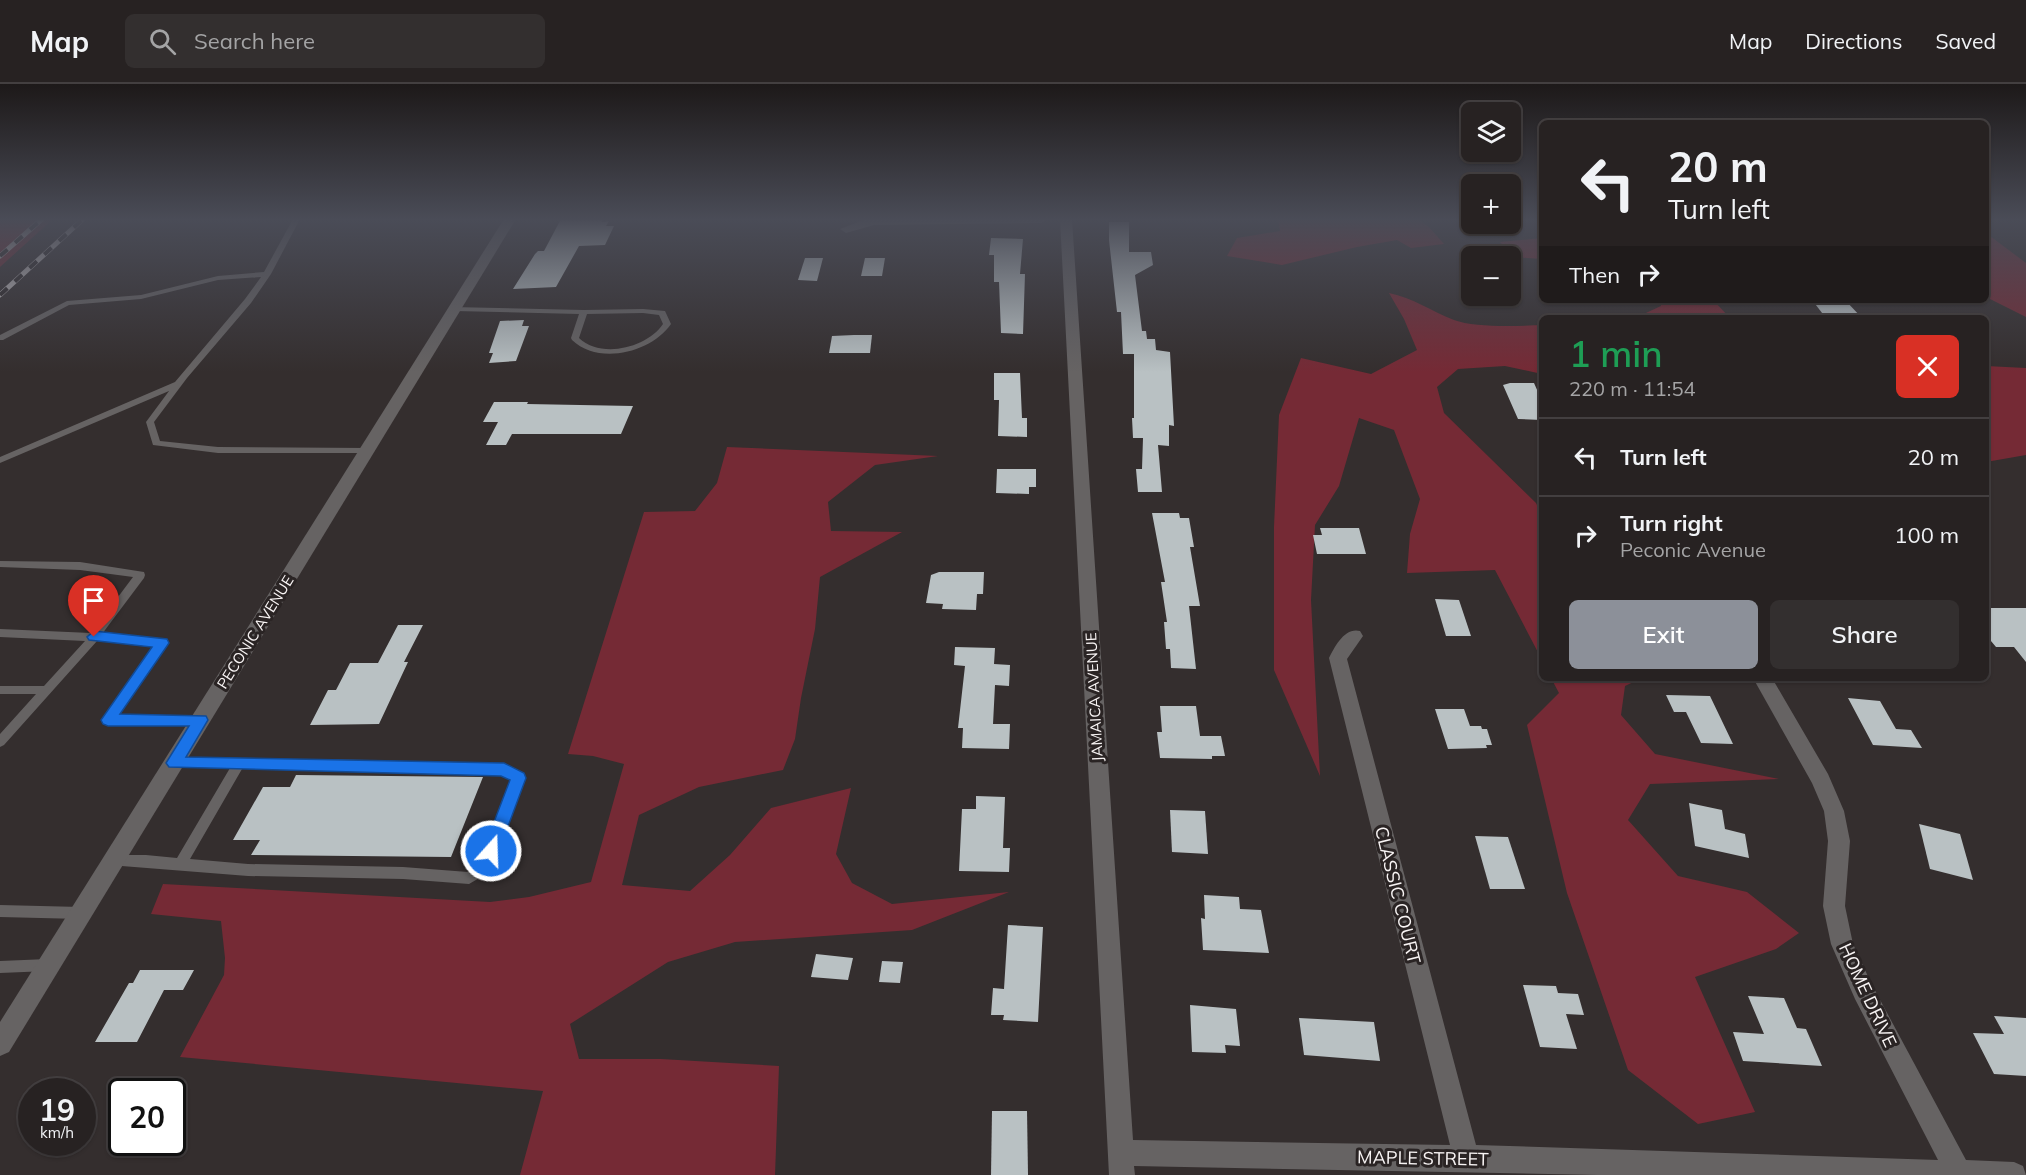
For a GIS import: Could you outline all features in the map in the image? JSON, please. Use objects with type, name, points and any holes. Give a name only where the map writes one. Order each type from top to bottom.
[{"type":"street","name":"PECONIC AVENUE","points":[[0,1044],[479,270]]},
{"type":"street","name":"JAMAICA AVENUE","points":[[1069,270],[1121,1164]]},
{"type":"street","name":"CLASSIC COURT","points":[[1354,636],[1338,658],[1466,1158]]},
{"type":"street","name":"HOME DRIVE","points":[[1764,681],[1821,780],[1834,812],[1839,841],[1834,906],[1842,944],[1863,991],[1958,1172]]},
{"type":"street","name":"MAPLE STREET","points":[[1121,1164],[1466,1158],[1858,1172],[1958,1172],[2014,1175]]},
{"type":"lane","points":[[269,270],[248,301],[178,383],[150,422],[156,443],[218,450],[367,451]]},
{"type":"lane","points":[[0,338],[67,303],[141,297],[218,278],[267,274]]},
{"type":"lane","points":[[455,309],[643,311],[662,314],[667,324],[662,334],[646,344],[612,350],[585,347],[575,338],[584,312]]},
{"type":"lane","points":[[0,460],[178,383]]},
{"type":"lane","points":[[0,564],[80,566],[140,576],[94,637],[0,742]]},
{"type":"lane","points":[[0,633],[163,643],[108,720],[201,720]]},
{"type":"lane","points":[[0,690],[46,690]]},
{"type":"lane","points":[[114,861],[181,863],[248,870],[403,873],[469,878],[484,869],[518,778],[504,770],[174,763]]},
{"type":"lane","points":[[181,863],[239,763]]},
{"type":"lane","points":[[0,911],[81,913]]},
{"type":"lane","points":[[0,967],[49,965]]},
{"type":"shaded area","points":[[1989,270],[2026,270],[2026,317],[1989,298]]},
{"type":"shaded area","points":[[1389,293],[1463,323],[1497,326],[1539,325],[1539,373],[1505,366],[1458,369],[1437,387],[1444,413],[1536,503],[1539,510],[1539,654],[1495,570],[1407,573],[1410,534],[1420,499],[1394,430],[1359,418],[1339,486],[1315,525],[1311,600],[1320,776],[1274,670],[1274,527],[1279,415],[1301,358],[1371,374],[1417,350],[1404,319]]},
{"type":"shaded area","points":[[1660,303],[1716,303],[1727,315],[1642,315],[1661,306]]},
{"type":"shaded area","points":[[1989,366],[2026,368],[2026,455],[1989,461]]},
{"type":"shaded area","points":[[727,447],[938,456],[875,465],[828,502],[831,531],[902,532],[820,577],[815,629],[795,739],[783,770],[699,787],[639,815],[622,885],[690,891],[730,855],[771,808],[851,788],[836,854],[852,883],[892,904],[1009,892],[912,930],[735,942],[668,962],[570,1024],[579,1059],[661,1059],[779,1066],[775,1175],[520,1175],[543,1091],[180,1057],[224,975],[225,958],[221,921],[151,914],[163,884],[490,902],[529,897],[591,882],[624,764],[593,756],[568,754],[644,512],[695,511],[717,483]]},
{"type":"shaded area","points":[[1553,681],[1636,681],[1625,686],[1621,715],[1655,754],[1779,779],[1650,784],[1628,820],[1678,876],[1747,892],[1799,933],[1776,949],[1695,977],[1755,1112],[1698,1124],[1628,1070],[1567,893],[1527,725],[1559,693]]},
{"type":"building","points":[[525,270],[566,270],[556,287],[513,289]]},
{"type":"building","points":[[801,270],[820,270],[817,281],[798,280]]},
{"type":"building","points":[[862,270],[883,270],[882,276],[861,276]]},
{"type":"building","points":[[994,270],[1020,270],[1020,274],[1025,274],[1023,334],[1001,333],[999,282],[994,282]]},
{"type":"building","points":[[1112,270],[1144,270],[1135,275],[1142,331],[1146,331],[1147,339],[1155,339],[1156,350],[1170,352],[1174,426],[1169,425],[1169,446],[1158,445],[1162,492],[1138,492],[1136,469],[1142,469],[1143,438],[1133,438],[1134,354],[1123,354],[1121,312],[1117,312]]},
{"type":"building","points":[[1814,303],[1848,303],[1859,315],[1824,315]]},
{"type":"building","points":[[524,320],[522,326],[529,326],[516,361],[489,363],[493,353],[489,353],[500,321]]},
{"type":"building","points":[[872,335],[870,353],[829,353],[832,336]]},
{"type":"building","points":[[994,373],[1020,373],[1022,418],[1027,418],[1027,437],[998,436],[999,400],[994,400]]},
{"type":"building","points":[[1534,383],[1539,392],[1539,420],[1518,419],[1503,385]]},
{"type":"building","points":[[494,402],[633,406],[621,434],[512,434],[506,445],[486,445],[498,422],[483,422]]},
{"type":"building","points":[[997,469],[1036,469],[1036,487],[1029,487],[1029,494],[996,493]]},
{"type":"building","points":[[1152,513],[1179,513],[1180,518],[1189,518],[1194,547],[1190,547],[1200,606],[1189,606],[1196,669],[1171,668],[1170,649],[1166,649],[1164,622],[1167,622],[1161,582],[1165,582]]},
{"type":"building","points":[[1320,528],[1359,528],[1366,554],[1317,554],[1313,535],[1322,535]]},
{"type":"building","points":[[939,572],[984,572],[983,594],[977,594],[976,610],[942,609],[943,604],[926,603],[931,575]]},
{"type":"building","points":[[1435,599],[1459,600],[1471,636],[1446,636]]},
{"type":"building","points":[[1989,608],[2026,608],[2026,662],[2014,647],[1996,647],[1989,639]]},
{"type":"building","points":[[398,625],[423,625],[404,662],[408,662],[379,724],[310,725],[328,690],[336,690],[350,663],[378,663]]},
{"type":"building","points":[[955,647],[995,648],[994,664],[1010,665],[1009,686],[995,685],[993,724],[1010,724],[1009,749],[962,748],[963,728],[958,728],[965,666],[954,665]]},
{"type":"building","points":[[1666,695],[1710,696],[1733,744],[1701,743],[1686,712],[1674,712]]},
{"type":"building","points":[[1848,698],[1880,701],[1896,729],[1911,730],[1922,748],[1873,745]]},
{"type":"building","points":[[1160,706],[1196,706],[1200,736],[1221,736],[1225,756],[1212,756],[1212,759],[1160,758],[1157,732],[1162,732]]},
{"type":"building","points":[[1435,709],[1464,709],[1470,726],[1481,726],[1482,729],[1487,729],[1492,745],[1486,745],[1487,748],[1448,749]]},
{"type":"building","points":[[296,775],[483,777],[451,857],[251,855],[260,840],[233,840],[263,787],[290,787]]},
{"type":"building","points":[[976,796],[1005,797],[1003,848],[1010,848],[1009,872],[959,871],[962,809],[976,809]]},
{"type":"building","points":[[1689,803],[1722,810],[1725,829],[1745,834],[1749,858],[1695,846]]},
{"type":"building","points":[[1170,810],[1205,811],[1208,854],[1172,852]]},
{"type":"building","points":[[1919,824],[1960,834],[1973,880],[1930,869]]},
{"type":"building","points":[[1475,836],[1508,837],[1525,889],[1490,889]]},
{"type":"building","points":[[1204,895],[1239,897],[1240,909],[1261,910],[1269,953],[1203,950],[1201,918],[1205,919]]},
{"type":"building","points":[[1008,925],[1043,927],[1038,1022],[1003,1020],[1004,1015],[991,1015],[993,988],[1004,989]]},
{"type":"building","points":[[816,954],[853,958],[848,980],[811,977]]},
{"type":"building","points":[[882,961],[903,962],[900,983],[879,982]]},
{"type":"building","points":[[140,970],[194,970],[183,990],[164,990],[137,1042],[95,1042],[129,983],[133,983]]},
{"type":"building","points":[[1523,985],[1556,986],[1558,993],[1578,994],[1584,1015],[1566,1014],[1577,1049],[1540,1047]]},
{"type":"building","points":[[1748,996],[1784,998],[1797,1028],[1806,1029],[1822,1066],[1743,1061],[1733,1032],[1764,1034]]},
{"type":"building","points":[[1190,1005],[1236,1009],[1240,1046],[1225,1045],[1226,1053],[1192,1052]]},
{"type":"building","points":[[1994,1016],[2026,1018],[2026,1076],[1994,1074],[1973,1033],[2004,1034]]},
{"type":"building","points":[[1299,1018],[1374,1022],[1380,1061],[1304,1055]]},
{"type":"building","points":[[992,1111],[1027,1111],[1028,1175],[991,1175]]},
{"type":"railway","points":[[0,295],[27,270]]},
{"type":"route","points":[[94,637],[163,643],[108,720],[201,720],[174,763],[367,765],[504,770],[518,778],[491,851]]}]
